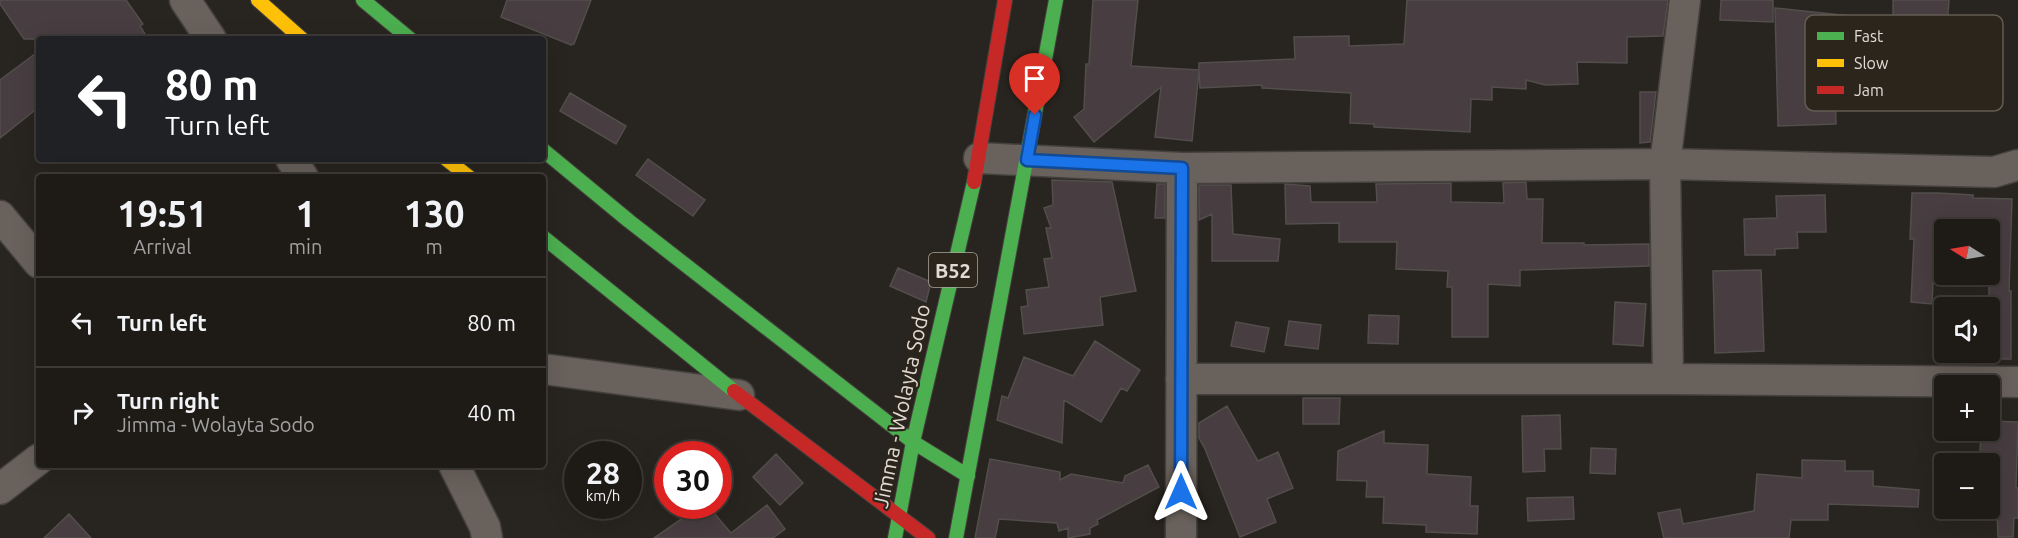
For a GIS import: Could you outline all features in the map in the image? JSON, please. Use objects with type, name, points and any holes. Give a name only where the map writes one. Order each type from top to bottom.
[{"type":"main road","points":[[258,0],[299,36]]},
{"type":"main road","points":[[363,0],[406,36]]},
{"type":"main road","name":"Jimma - Wolayta Sodo","points":[[895,538],[913,442],[979,158],[1005,0]]},
{"type":"main road","name":"B52","points":[[956,538],[1056,0]]},
{"type":"main road","points":[[546,152],[629,221],[913,442],[968,476]]},
{"type":"main road","points":[[450,162],[465,174]]},
{"type":"main road","points":[[546,239],[739,395],[928,538]]},
{"type":"street","points":[[185,0],[209,36]]},
{"type":"street","points":[[1668,379],[1665,164],[1685,0]]},
{"type":"street","points":[[979,158],[1182,168],[1665,164],[1994,172],[2018,165]]},
{"type":"street","points":[[1181,538],[1182,168]]},
{"type":"street","points":[[0,216],[36,259]]},
{"type":"street","points":[[546,369],[739,395]]},
{"type":"street","points":[[1181,379],[2018,381]]},
{"type":"street","points":[[0,489],[36,461]]},
{"type":"street","points":[[456,468],[485,527],[487,538]]},
{"type":"building","points":[[0,0],[126,0],[143,24],[140,26],[146,36],[36,36],[36,39],[24,39],[0,4]]},
{"type":"building","points":[[507,0],[591,0],[574,44],[571,45],[501,17]]},
{"type":"building","points":[[1093,0],[1138,0],[1131,66],[1199,70],[1199,63],[1295,59],[1294,37],[1349,36],[1349,46],[1404,44],[1407,0],[1668,0],[1663,36],[1627,37],[1627,63],[1577,62],[1578,84],[1545,85],[1526,80],[1526,89],[1492,87],[1492,100],[1471,99],[1470,132],[1374,127],[1374,124],[1350,123],[1351,93],[1262,88],[1262,85],[1200,88],[1199,71],[1192,141],[1155,137],[1161,87],[1094,142],[1074,117],[1084,109]]},
{"type":"building","points":[[1721,0],[1773,0],[1773,22],[1720,20]]},
{"type":"building","points":[[1893,0],[1949,0],[1948,15],[1893,15]]},
{"type":"building","points":[[1775,8],[1841,15],[1805,15],[1805,111],[1836,111],[1836,124],[1778,126]]},
{"type":"building","points":[[36,53],[36,109],[0,138],[0,80]]},
{"type":"building","points":[[1640,92],[1656,92],[1650,142],[1640,143]]},
{"type":"building","points":[[570,93],[626,126],[616,144],[560,111]]},
{"type":"building","points":[[648,159],[705,200],[693,216],[636,175]]},
{"type":"building","points":[[1052,180],[1112,182],[1136,291],[1100,297],[1103,325],[1024,334],[1021,307],[1028,306],[1026,290],[1049,287],[1044,259],[1052,258],[1046,228],[1051,228],[1044,208],[1053,205]]},
{"type":"building","points":[[1526,182],[1527,199],[1543,199],[1542,243],[1649,244],[1649,266],[1520,270],[1520,286],[1488,284],[1488,337],[1452,337],[1452,287],[1447,287],[1448,271],[1396,269],[1397,242],[1339,242],[1339,223],[1286,224],[1285,184],[1310,186],[1311,202],[1377,202],[1376,184],[1451,183],[1451,202],[1504,203],[1503,183]]},
{"type":"building","points":[[1157,184],[1165,184],[1165,218],[1155,218]]},
{"type":"building","points":[[1199,185],[1231,185],[1233,234],[1280,239],[1278,261],[1212,261],[1212,214],[1199,220]]},
{"type":"building","points":[[1912,193],[2012,199],[2009,291],[2011,291],[2011,359],[2000,359],[2000,297],[1989,297],[1989,285],[2000,285],[2000,219],[1934,219],[1932,304],[1911,302],[1914,239],[1910,239]]},
{"type":"building","points":[[1825,195],[1826,232],[1797,232],[1798,248],[1775,249],[1775,255],[1745,255],[1744,219],[1777,218],[1776,196]]},
{"type":"building","points":[[898,268],[931,282],[926,302],[890,286]]},
{"type":"building","points":[[1761,270],[1764,351],[1715,353],[1713,271]]},
{"type":"building","points":[[1615,302],[1646,304],[1643,346],[1613,344]]},
{"type":"building","points":[[1369,315],[1399,316],[1398,344],[1368,343]]},
{"type":"building","points":[[1289,321],[1321,325],[1318,349],[1285,345]]},
{"type":"building","points":[[1236,322],[1269,328],[1264,352],[1231,346]]},
{"type":"building","points":[[1095,341],[1140,370],[1127,391],[1121,388],[1101,422],[1064,400],[1062,443],[997,420],[1002,396],[1008,398],[1024,357],[1073,376]]},
{"type":"building","points":[[1303,398],[1340,398],[1339,424],[1303,424]]},
{"type":"building","points":[[1227,406],[1258,461],[1278,452],[1293,488],[1267,499],[1276,522],[1240,537],[1199,438],[1199,423]]},
{"type":"building","points":[[1560,415],[1561,449],[1544,449],[1545,471],[1523,472],[1522,416]]},
{"type":"building","points":[[2000,421],[2018,422],[2016,488],[2018,488],[2018,518],[2014,518],[2013,537],[1998,537],[2000,453],[1980,452],[1980,441],[2000,441]]},
{"type":"building","points":[[1384,431],[1384,443],[1428,445],[1427,474],[1471,477],[1470,506],[1478,506],[1477,534],[1426,532],[1426,525],[1383,523],[1384,497],[1366,497],[1367,481],[1337,480],[1338,451]]},
{"type":"building","points":[[1591,448],[1616,449],[1615,474],[1590,473]]},
{"type":"building","points":[[776,454],[803,483],[780,505],[753,477]]},
{"type":"building","points":[[990,459],[1060,472],[1060,480],[1071,474],[1123,483],[1125,476],[1148,465],[1159,487],[1097,520],[1098,524],[1090,528],[1090,534],[1068,538],[1068,528],[1059,531],[1057,523],[999,519],[995,538],[975,538]]},
{"type":"building","points":[[1802,460],[1845,461],[1845,471],[1873,471],[1873,486],[1919,490],[1918,507],[1828,504],[1828,520],[1791,520],[1789,538],[1664,538],[1658,513],[1680,509],[1683,524],[1754,511],[1757,474],[1802,478]]},
{"type":"building","points":[[1573,497],[1574,519],[1528,521],[1527,498]]},
{"type":"building","points":[[767,505],[785,529],[773,538],[654,538],[681,519],[719,519],[731,533]]},
{"type":"building","points":[[69,514],[91,538],[44,538]]},
{"type":"traffic: fast","points":[[363,0],[406,36]]},
{"type":"traffic: fast","points":[[956,538],[1056,0]]},
{"type":"traffic: fast","points":[[546,152],[629,221],[913,442],[968,476]]},
{"type":"traffic: fast","points":[[895,538],[913,442],[974,182]]},
{"type":"traffic: fast","points":[[546,239],[734,391]]},
{"type":"traffic: slow","points":[[258,0],[299,36]]},
{"type":"traffic: slow","points":[[450,162],[465,174]]},
{"type":"traffic: jam","points":[[974,182],[1005,0]]},
{"type":"traffic: jam","points":[[734,391],[928,538]]},
{"type":"route","points":[[1035,115],[1027,160],[1182,168],[1181,492]]}]
